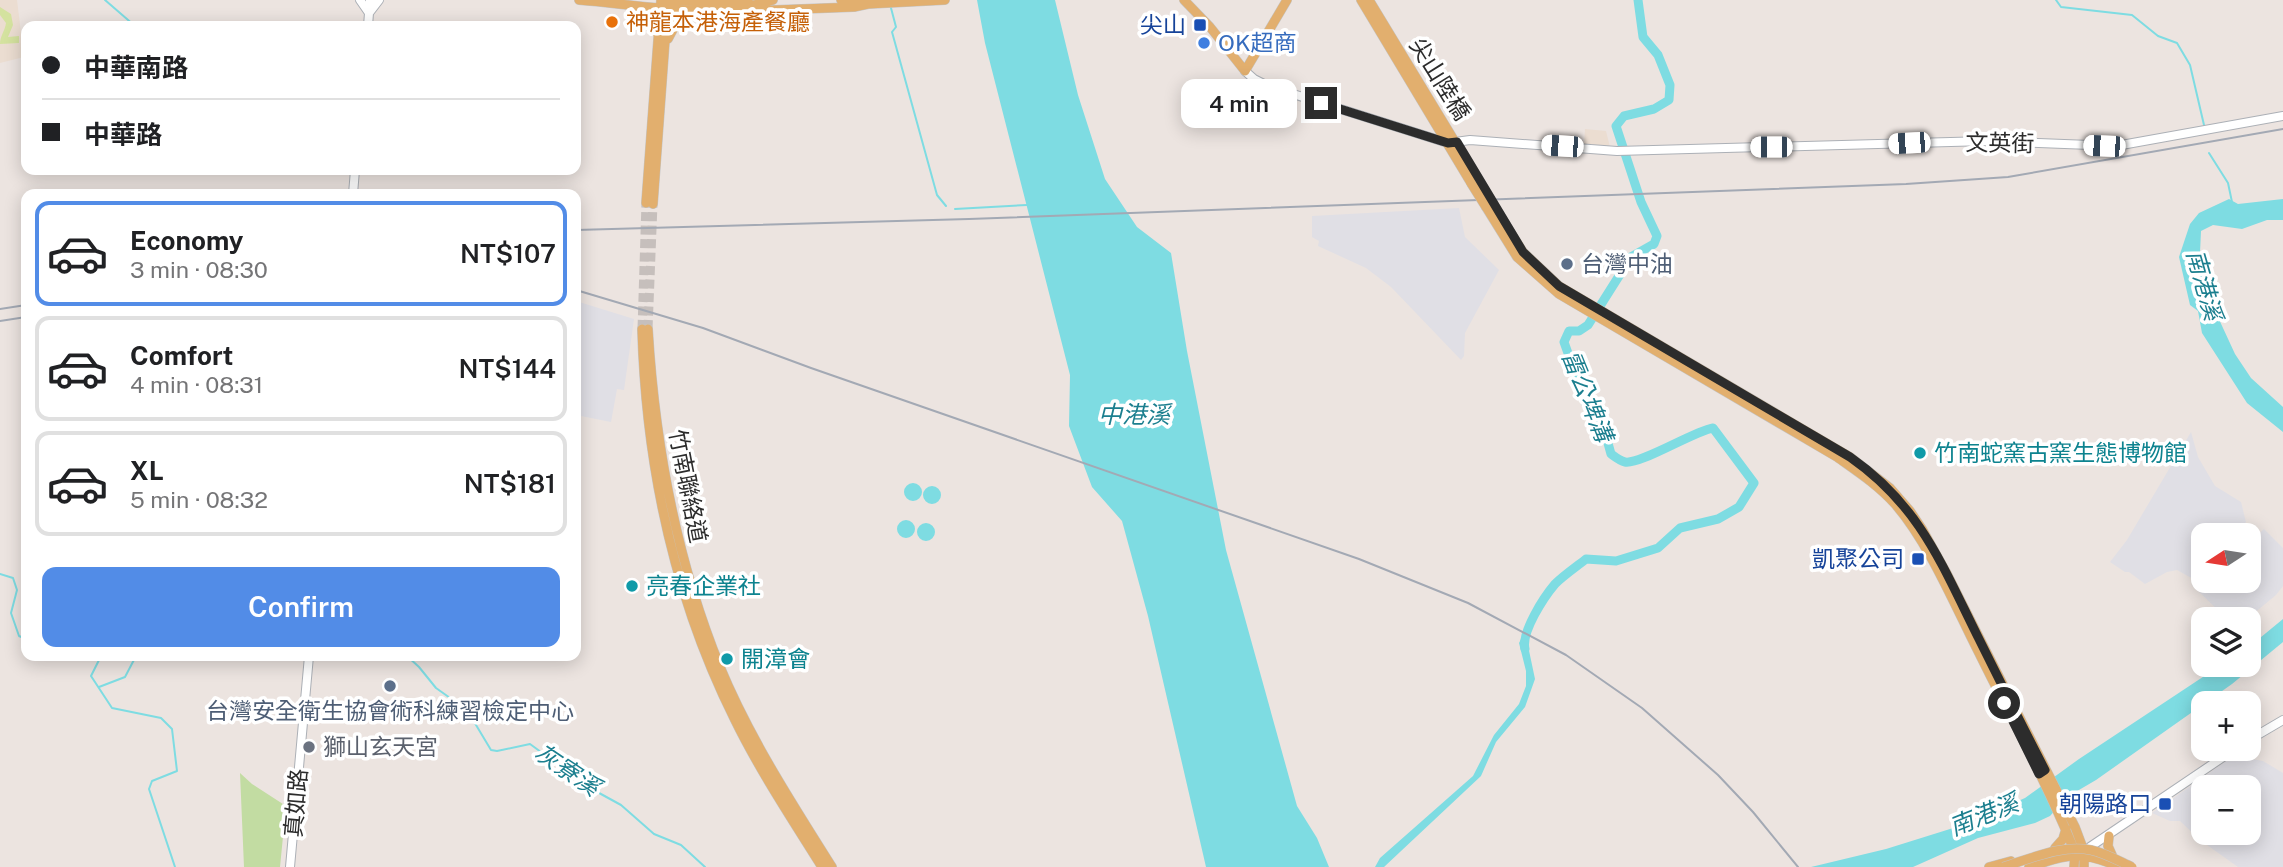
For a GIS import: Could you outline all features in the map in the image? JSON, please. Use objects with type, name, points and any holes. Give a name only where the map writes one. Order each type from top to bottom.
[{"type":"main road","points":[[579,0],[627,4],[701,4],[748,0]]},
{"type":"main road","points":[[730,10],[773,0]]},
{"type":"main road","points":[[841,0],[945,0]]},
{"type":"main road","points":[[1184,0],[1210,27],[1245,71],[1287,0]]},
{"type":"main road","name":"尖山陸橋","points":[[1361,0],[1453,143]]},
{"type":"main road","name":"尖山陸橋","points":[[1368,0],[1453,143]]},
{"type":"main road","points":[[664,54],[670,33],[677,22],[701,4],[730,10],[817,9],[854,7],[865,2]]},
{"type":"main road","points":[[627,4],[648,15],[659,37]]},
{"type":"main road","points":[[665,4],[664,54],[650,204],[659,37],[665,4]]},
{"type":"main road","points":[[1453,143],[1517,257],[1586,307],[1756,405],[1880,484],[1939,568],[2081,850],[2084,867]]},
{"type":"main road","name":"竹南聯絡道","points":[[822,867],[738,726],[702,643],[684,590],[672,553],[656,475],[645,396],[645,329],[663,470],[683,557],[705,627],[746,721],[778,780],[832,867]]},
{"type":"main road","points":[[2055,848],[2070,828]]},
{"type":"main road","points":[[2109,835],[2108,846],[2115,862]]},
{"type":"main road","points":[[1989,867],[2055,848],[2081,850],[2135,867]]},
{"type":"main road","points":[[2003,867],[2080,848],[2102,853],[2135,867]]},
{"type":"main road","points":[[2029,867],[2081,850]]},
{"type":"main road","points":[[2074,867],[2081,850]]},
{"type":"main road","points":[[2012,867],[2080,852],[2100,855],[2126,867]]},
{"type":"main road","points":[[2046,862],[2062,867]]},
{"type":"main road","points":[[2095,867],[2115,862]]},
{"type":"street","points":[[360,0],[369,13]]},
{"type":"street","points":[[368,21],[370,0]]},
{"type":"street","points":[[369,13],[379,0]]},
{"type":"street","points":[[1245,71],[1268,86],[1453,143]]},
{"type":"street","name":"文英街","points":[[1453,143],[1470,140],[1618,151],[1987,141],[2116,146],[2283,116]]},
{"type":"street","name":"真如路","points":[[290,867],[309,661]]},
{"type":"street","points":[[2261,733],[2283,720]]},
{"type":"street","points":[[2081,850],[2109,835],[2217,761]]},
{"type":"shaded area","points":[[0,0],[17,0],[21,58],[0,63]]},
{"type":"shaded area","points":[[1585,129],[1606,131],[1610,147],[1584,146]]},
{"type":"shaded area","points":[[1459,208],[1465,237],[1499,270],[1465,333],[1464,356],[1461,360],[1391,287],[1366,268],[1318,246],[1319,241],[1312,237],[1312,216]]},
{"type":"shaded area","points":[[581,303],[634,319],[624,390],[617,389],[611,422],[581,416]]},
{"type":"shaded area","points":[[2191,432],[2198,457],[2215,486],[2241,502],[2246,522],[2191,523],[2191,578],[2177,570],[2167,572],[2145,584],[2110,562],[2127,540]]},
{"type":"shaded area","points":[[2264,529],[2283,548],[2283,586],[2261,607],[2215,607],[2200,593],[2261,593],[2261,532]]},
{"type":"shaded area","points":[[2227,761],[2263,761],[2283,773],[2283,867],[2238,867],[2207,845],[2261,845],[2261,775],[2206,775]]},
{"type":"shaded area","points":[[2191,786],[2191,831],[2180,821],[2170,821],[2152,813]]},
{"type":"green space","points":[[0,7],[11,14],[13,25],[8,37],[19,36],[19,43],[0,44],[6,23],[0,15]]},
{"type":"green space","points":[[240,773],[286,806],[280,867],[244,867]]},
{"type":"water","name":"中港溪","points":[[977,0],[1055,0],[1078,95],[1105,179],[1137,227],[1171,253],[1187,351],[1226,550],[1297,806],[1317,838],[1329,867],[1206,867],[1148,616],[1122,521],[1092,487],[1069,426],[1070,375],[985,43]]},
{"type":"water","name":"南港溪","points":[[2229,199],[2238,204],[2283,199],[2283,220],[2267,220],[2242,229],[2213,225],[2201,231],[2200,253],[2205,289],[2235,354],[2251,378],[2283,407],[2283,432],[2247,403],[2202,333],[2198,311],[2190,305],[2179,257],[2190,224],[2199,213]]},
{"type":"water","points":[[913,483],[919,486],[922,492],[919,498],[913,501],[907,498],[904,492],[907,486]]},
{"type":"water","points":[[932,486],[938,489],[941,495],[938,501],[932,504],[926,501],[923,495],[926,489]]},
{"type":"water","points":[[906,520],[912,523],[915,529],[912,535],[906,538],[900,535],[897,529],[900,523]]},
{"type":"water","points":[[926,523],[932,526],[935,532],[932,538],[926,541],[920,538],[917,532],[920,526]]},
{"type":"water","name":"南港溪","points":[[2283,619],[2283,642],[2261,660],[2261,637]]},
{"type":"water","points":[[1522,637],[1527,641],[1535,679],[1525,707],[1496,742],[1481,776],[1384,867],[1375,867],[1380,858],[1473,776],[1494,735],[1519,704],[1526,686],[1526,671],[1519,643]]},
{"type":"water","name":"南港溪","points":[[2203,677],[2240,677],[2222,691],[2191,691],[2191,713],[2096,780],[2067,797],[2050,816],[2035,823],[1978,838],[1913,867],[1811,867],[1886,849],[1966,824],[2025,798]]},
{"type":"waterway","points":[[105,0],[129,21]]},
{"type":"waterway","name":"雷公埤溝","points":[[1525,649],[1526,634],[1545,597],[1555,584],[1586,559],[1616,561],[1658,548],[1680,528],[1718,519],[1739,507],[1754,483],[1713,428],[1632,462],[1623,461],[1611,454],[1606,436],[1589,412],[1564,342],[1569,331],[1579,331],[1588,325],[1631,257],[1654,244],[1657,236],[1641,202],[1616,126],[1624,116],[1654,109],[1669,100],[1670,85],[1658,55],[1643,37],[1638,0]]},
{"type":"waterway","points":[[2056,0],[2061,7],[2132,15],[2158,36],[2177,43],[2190,65],[2204,125]]},
{"type":"waterway","points":[[891,8],[896,27],[892,32],[937,195],[946,206]]},
{"type":"waterway","points":[[2209,153],[2228,183],[2232,202]]},
{"type":"waterway","points":[[955,209],[1027,205]]},
{"type":"waterway","points":[[0,574],[13,578],[17,590],[11,613],[21,637]]},
{"type":"waterway","points":[[98,661],[91,676],[112,708],[161,718],[172,729],[177,771],[152,781],[149,789],[175,867]]},
{"type":"waterway","name":"灰寮溪","points":[[99,687],[125,677],[133,661]]},
{"type":"waterway","name":"灰寮溪","points":[[412,661],[436,688],[467,710],[491,750],[530,744],[590,788],[621,805],[654,834],[681,845],[705,867]]},
{"type":"tunnel","points":[[642,329],[646,203]]},
{"type":"tunnel","points":[[648,329],[653,204]]},
{"type":"railway","points":[[581,230],[969,219],[1906,184],[2008,177],[2283,129]]},
{"type":"railway","points":[[581,291],[703,328],[1359,559],[1468,603],[1566,655],[1642,708],[1718,775],[1753,812],[1798,867]]},
{"type":"railway","points":[[0,309],[21,306]]},
{"type":"railway","points":[[0,321],[21,318]]},
{"type":"place","name":"神龍本港海產餐廳","points":[[612,22]]},
{"type":"place","name":"尖山","points":[[1200,25]]},
{"type":"place","name":"OK超商","points":[[1204,43]]},
{"type":"place","name":"台灣中油","points":[[1567,264]]},
{"type":"place","name":"竹南蛇窯古窯生態博物館","points":[[1920,453]]},
{"type":"place","name":"凱聚公司","points":[[1918,559]]},
{"type":"place","name":"亮春企業社","points":[[632,586]]},
{"type":"place","name":"開漳會","points":[[727,659]]},
{"type":"place","name":"台灣安全衛生協會術科練習檢定中心","points":[[390,686]]},
{"type":"place","name":"獅山玄天宮","points":[[309,747]]},
{"type":"place","name":"朝陽路口","points":[[2165,804]]},
{"type":"route","points":[[1321,103],[1448,143],[1457,142],[1523,252],[1559,286],[1850,457],[1890,488],[1922,529],[1947,574],[2045,770],[2039,774],[2004,703]]}]
